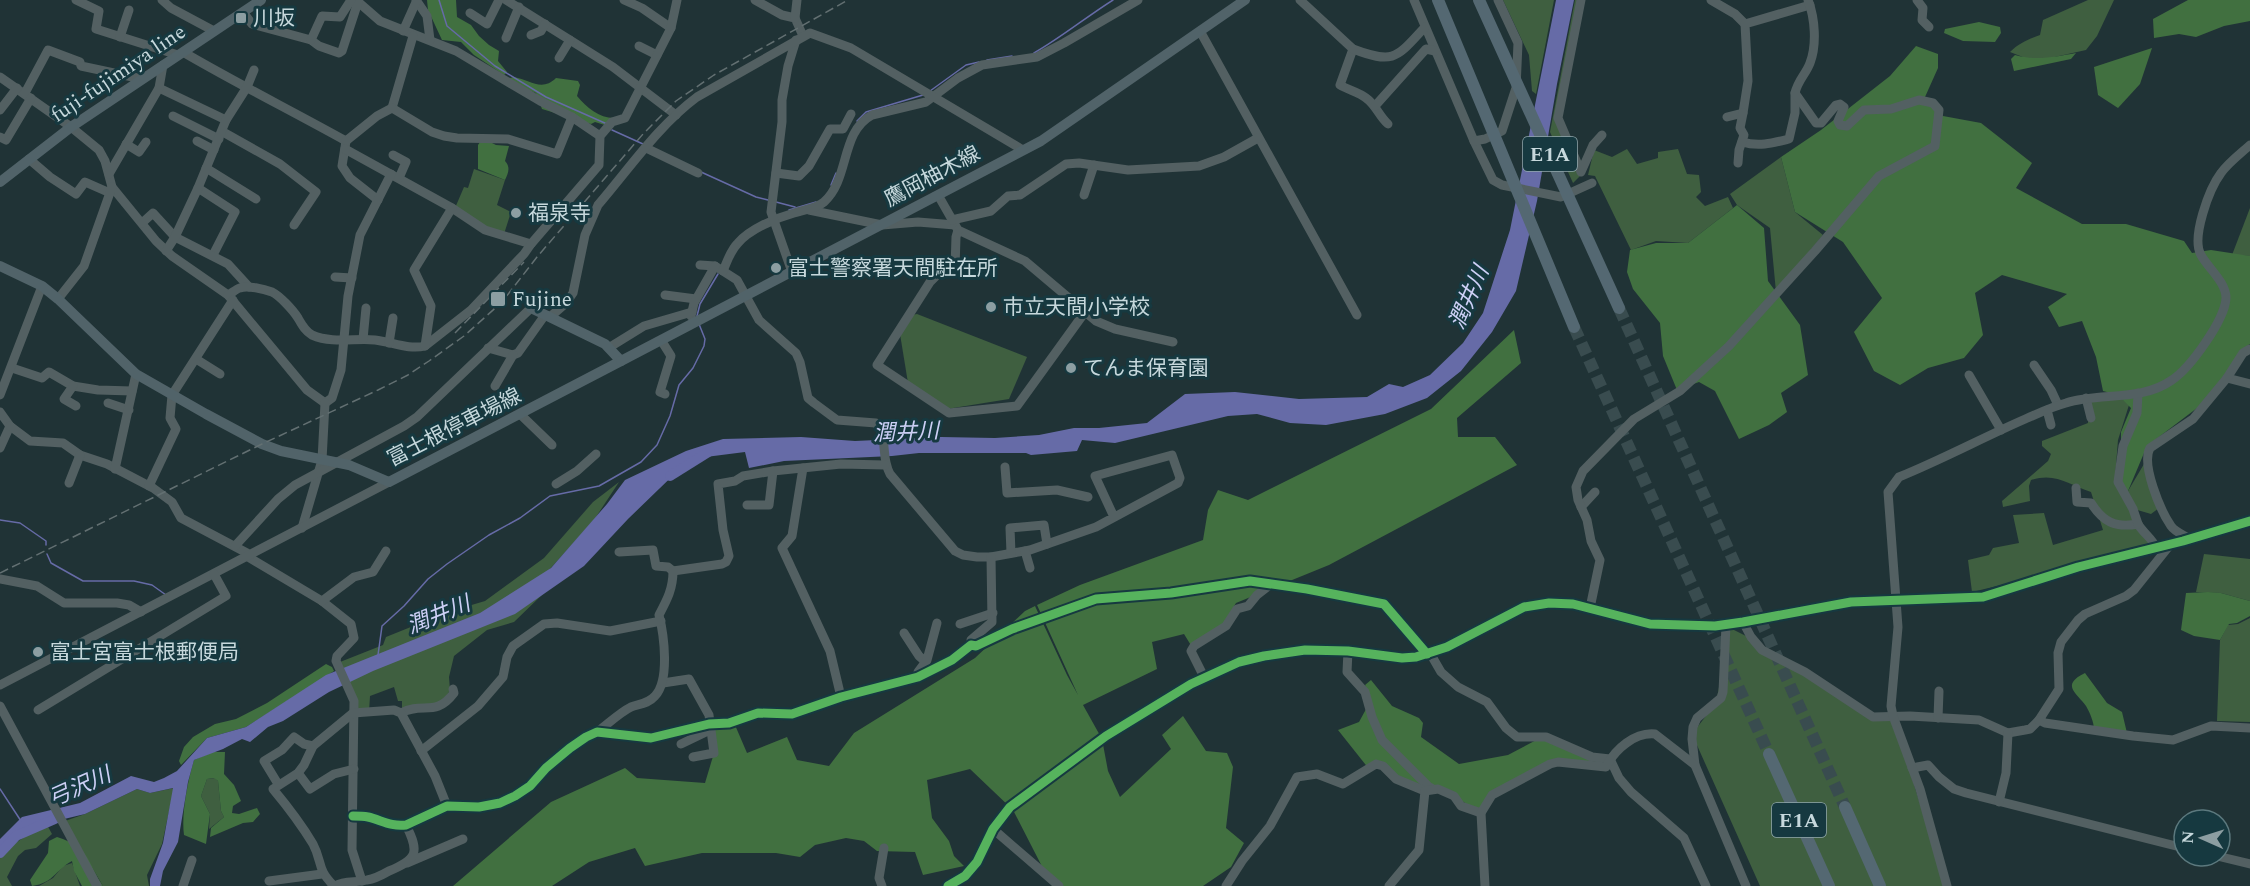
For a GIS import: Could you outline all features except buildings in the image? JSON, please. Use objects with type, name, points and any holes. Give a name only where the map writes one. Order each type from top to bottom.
[{"type":"highway","name":"E1A","points":[[1438,0],[1574,327]]},
{"type":"highway","name":"E1A","points":[[1479,0],[1619,308]]},
{"type":"highway","name":"E1A","points":[[1768,754],[1829,886]]},
{"type":"highway","name":"E1A","points":[[1845,807],[1880,886]]},
{"type":"main road","name":"鷹岡柚木線","points":[[621,361],[694,320],[745,297],[1023,150],[1070,122],[1245,0]]},
{"type":"main road","name":"fuji-fujimiya line","points":[[0,182],[71,127],[256,1]]},
{"type":"main road","name":"富士根停車場線","points":[[0,266],[42,286],[136,374],[172,395],[262,444],[320,466],[339,462],[388,482],[521,415],[621,361]]},
{"type":"main road","points":[[531,308],[610,347],[621,361]]},
{"type":"street","points":[[76,0],[99,11],[96,29],[180,53],[247,87],[452,208],[485,230],[531,244]]},
{"type":"street","points":[[162,0],[171,8],[214,31]]},
{"type":"street","points":[[470,13],[487,24],[499,0]]},
{"type":"street","points":[[506,0],[612,67],[676,115]]},
{"type":"street","points":[[624,0],[642,4],[671,28]]},
{"type":"street","points":[[149,486],[176,429],[170,418],[172,395],[196,359],[230,297],[240,288],[249,287],[272,292],[297,316],[302,326],[310,334],[343,342],[363,339],[418,348],[425,346],[471,310],[524,254],[599,165],[606,130],[626,118],[671,28],[677,0]]},
{"type":"street","points":[[792,272],[772,208],[782,100],[788,66],[800,38],[795,18],[797,0]]},
{"type":"street","points":[[805,210],[824,202],[830,195],[840,175],[854,134],[865,119],[872,115],[911,107],[933,97],[970,70],[994,62],[1037,57],[1138,0]]},
{"type":"street","points":[[1300,0],[1353,49],[1372,57],[1390,57],[1400,54],[1425,27]]},
{"type":"street","points":[[1414,0],[1493,180],[1502,185],[1561,196],[1592,183]]},
{"type":"street","points":[[1474,141],[1485,139],[1502,131],[1516,88],[1518,43],[1498,0]]},
{"type":"street","points":[[1581,0],[1558,118],[1581,172],[1593,145],[1602,135]]},
{"type":"street","points":[[1712,0],[1735,14],[1745,24],[1748,81],[1740,128],[1744,135],[1738,163]]},
{"type":"street","points":[[1917,0],[1923,8],[1922,20],[1929,27]]},
{"type":"street","points":[[355,1],[380,21],[413,36],[430,40],[456,51],[540,101],[606,130]]},
{"type":"street","points":[[243,12],[252,24],[311,40],[319,46],[339,53],[342,51],[355,1]]},
{"type":"street","points":[[311,40],[322,16],[340,17],[355,1]]},
{"type":"street","points":[[403,31],[416,1],[427,16],[430,40]]},
{"type":"street","points":[[758,1],[782,15],[795,18]]},
{"type":"street","points":[[1742,142],[1765,145],[1789,139],[1795,113],[1797,81],[1807,70],[1813,52],[1814,23],[1809,2],[1745,24]]},
{"type":"street","points":[[506,38],[519,7]]},
{"type":"street","points":[[120,37],[129,10]]},
{"type":"street","points":[[531,35],[541,31],[545,24]]},
{"type":"street","points":[[1200,32],[1357,315]]},
{"type":"street","points":[[495,386],[513,355],[518,353],[548,316],[566,303],[573,293],[591,216],[653,140],[676,115],[697,97],[810,33],[821,35],[851,48],[1023,150]]},
{"type":"street","points":[[378,200],[350,178],[342,166],[346,145],[377,116],[392,108],[413,36]]},
{"type":"street","points":[[559,58],[570,40]]},
{"type":"street","points":[[639,46],[657,56]]},
{"type":"street","points":[[1353,49],[1340,85],[1365,97],[1388,124]]},
{"type":"street","points":[[1374,106],[1426,49],[1435,51]]},
{"type":"street","points":[[0,137],[6,140],[24,93],[48,50],[81,62],[81,66],[142,79]]},
{"type":"street","points":[[109,174],[159,88],[163,65]]},
{"type":"street","points":[[166,251],[176,237],[226,120],[247,87],[254,70]]},
{"type":"street","points":[[2,81],[24,93],[99,150],[109,174],[111,190],[84,266],[58,299]]},
{"type":"street","points":[[159,88],[226,120]]},
{"type":"street","points":[[0,110],[24,93]]},
{"type":"street","points":[[1590,608],[1600,560],[1591,541],[1587,520],[1576,488],[1583,471],[1634,419],[1680,391],[1729,346],[1879,176],[1935,146],[1939,110],[1933,103],[1925,100],[1891,109],[1864,110],[1847,126],[1840,125],[1838,121],[1843,105],[1836,105],[1821,123],[1816,123],[1795,93]]},
{"type":"street","points":[[392,108],[432,132],[444,136],[508,139],[557,154],[572,117]]},
{"type":"street","points":[[1727,117],[1743,113]]},
{"type":"street","points":[[776,173],[799,176],[809,166],[830,129],[843,129],[851,114]]},
{"type":"street","points":[[173,116],[280,164],[316,192],[294,225]]},
{"type":"street","points":[[955,225],[991,211],[1008,196],[1020,195],[1066,164],[1128,170],[1199,166],[1224,157],[1258,138]]},
{"type":"street","points":[[197,141],[214,150]]},
{"type":"street","points":[[126,144],[139,152],[146,142]]},
{"type":"street","points":[[1947,886],[1912,768],[1893,716],[1892,680],[1898,627],[1888,492],[1899,477],[2058,405],[2086,398],[2138,393],[2161,387],[2173,380],[2185,368],[2214,328],[2224,307],[2226,296],[2223,286],[2200,255],[2197,239],[2212,188],[2222,172],[2250,145]]},
{"type":"street","points":[[646,148],[698,173]]},
{"type":"street","points":[[302,528],[320,466],[325,403],[332,398],[341,370],[348,296],[360,235],[378,200],[406,162],[393,155]]},
{"type":"street","points":[[29,159],[50,177],[76,194],[85,182],[111,190],[166,251],[230,297],[307,390],[325,403]]},
{"type":"street","points":[[1084,195],[1094,165]]},
{"type":"street","points":[[206,168],[256,199]]},
{"type":"street","points":[[198,188],[235,212],[213,255]]},
{"type":"street","points":[[938,195],[955,225],[955,268],[941,271],[930,282],[878,365],[949,412],[1017,406],[1085,312]]},
{"type":"street","points":[[425,346],[431,306],[414,270],[452,208]]},
{"type":"street","points":[[772,208],[824,212],[882,225],[918,222],[955,225],[1025,261],[1096,321],[1173,342]]},
{"type":"street","points":[[610,347],[644,326],[694,320],[696,299],[739,242],[772,208]]},
{"type":"street","points":[[142,223],[153,213],[176,237],[228,264],[249,287]]},
{"type":"street","points":[[700,265],[719,269],[737,280],[759,320],[796,353],[808,398],[837,420],[874,422],[884,433],[885,465],[890,474],[955,551],[963,555],[991,557],[1025,551],[1096,527],[1178,483],[1180,478],[1172,455],[1095,476],[1114,517]]},
{"type":"street","points":[[335,277],[352,278]]},
{"type":"street","points":[[0,395],[42,286]]},
{"type":"street","points":[[336,294],[348,296]]},
{"type":"street","points":[[665,295],[696,299]]},
{"type":"street","points":[[363,339],[366,308]]},
{"type":"street","points":[[339,462],[417,417],[531,308]]},
{"type":"street","points":[[389,343],[393,318]]},
{"type":"street","points":[[661,340],[671,356],[660,392],[665,394]]},
{"type":"street","points":[[488,348],[513,355]]},
{"type":"street","points":[[2190,539],[2172,528],[2153,485],[2147,454],[2150,448],[2193,419],[2227,378],[2238,358],[2250,349]]},
{"type":"street","points":[[196,359],[220,374]]},
{"type":"street","points":[[2034,365],[2058,405]]},
{"type":"street","points":[[12,368],[42,378],[49,372],[73,386],[98,390],[132,391]]},
{"type":"street","points":[[115,469],[136,374]]},
{"type":"street","points":[[1969,375],[2001,430]]},
{"type":"street","points":[[2227,378],[2250,384]]},
{"type":"street","points":[[73,386],[64,399],[76,406]]},
{"type":"street","points":[[2138,393],[2137,413],[2123,446],[2118,482],[2143,533],[2156,545],[2156,548]]},
{"type":"street","points":[[2086,398],[2091,418]]},
{"type":"street","points":[[108,403],[129,410]]},
{"type":"street","points":[[2048,410],[2051,425]]},
{"type":"street","points":[[0,412],[10,426],[30,441],[63,443],[80,455],[149,486],[172,502],[181,518],[235,546],[248,557],[322,601],[351,624],[354,638],[337,656],[336,661],[354,701],[352,850],[362,881]]},
{"type":"street","points":[[521,415],[552,445]]},
{"type":"street","points":[[0,448],[10,426]]},
{"type":"street","points":[[556,484],[577,471],[596,454]]},
{"type":"street","points":[[69,483],[80,455]]},
{"type":"street","points":[[673,572],[726,562],[729,556],[723,530],[718,484],[743,476],[773,471],[841,464],[885,465]]},
{"type":"street","points":[[235,546],[278,499],[320,466]]},
{"type":"street","points":[[1005,466],[1007,494],[1057,490],[1088,497]]},
{"type":"street","points":[[803,468],[792,536],[782,548],[830,651],[841,697]]},
{"type":"street","points":[[747,505],[769,505],[773,471]]},
{"type":"street","points":[[0,685],[388,482]]},
{"type":"street","points":[[2076,488],[2078,502],[2091,503],[2100,517],[2121,527],[2138,524]]},
{"type":"street","points":[[1581,507],[1595,492]]},
{"type":"street","points":[[948,886],[965,876],[977,862],[993,829],[1010,807],[1102,739],[1204,677],[1239,662],[1305,650],[1348,651],[1402,658],[1429,653],[1524,607],[1539,604],[1561,603],[1590,608],[1639,622],[1663,625],[1726,625],[1851,602],[1983,597],[2078,567],[2170,545],[2250,521]]},
{"type":"street","points":[[1011,553],[1010,528],[1044,525],[1047,544]]},
{"type":"street","points":[[1743,622],[1751,637],[1762,650],[1804,672],[1873,717],[1979,720],[2008,733],[2030,729],[2039,720],[2059,689],[2058,653],[2061,642],[2072,627],[2085,614],[2126,596],[2134,590],[2170,545]]},
{"type":"street","points":[[353,816],[368,817],[390,825],[406,825],[447,806],[479,807],[500,803],[530,786],[546,768],[586,736],[597,732],[631,707],[641,706],[650,701],[663,683],[664,633],[659,615],[673,584],[673,572],[668,567],[656,566],[653,550],[619,552]]},
{"type":"street","points":[[322,601],[354,577],[373,572],[386,551]]},
{"type":"street","points":[[1025,551],[1030,568]]},
{"type":"street","points":[[597,732],[651,738],[709,724],[729,723],[758,713],[792,714],[841,697],[919,676],[952,660],[971,645],[971,640],[992,622],[991,557]]},
{"type":"street","points":[[38,710],[226,596],[214,574]]},
{"type":"street","points":[[0,581],[37,586],[64,603],[117,603],[129,605],[141,612]]},
{"type":"street","points":[[971,645],[976,646],[1012,629],[1096,599],[1171,593],[1250,581],[1271,584],[1383,604],[1429,653],[1441,672],[1458,687],[1487,702],[1506,728],[1517,737],[1546,737],[1592,757],[1610,759]]},
{"type":"street","points":[[1204,677],[1191,651],[1194,646],[1226,626],[1237,609],[1248,606],[1271,584]]},
{"type":"street","points":[[960,624],[993,613]]},
{"type":"street","points":[[421,751],[478,706],[503,677],[507,657],[513,646],[544,624],[557,622],[610,631],[661,621]]},
{"type":"street","points":[[919,676],[918,672],[926,662],[937,623]]},
{"type":"street","points":[[1726,625],[1721,698],[1697,718],[1693,727],[1692,739],[1695,765],[1746,886]]},
{"type":"street","points":[[904,633],[919,656],[926,662]]},
{"type":"street","points":[[1348,651],[1347,672],[1365,692],[1378,735],[1429,790]]},
{"type":"street","points":[[663,683],[689,680],[709,715],[714,753],[693,757]]},
{"type":"street","points":[[453,689],[454,693],[440,706],[411,707],[401,712],[394,710],[353,713],[314,746],[298,773],[273,789],[300,822],[315,848],[322,874],[334,886],[342,882],[369,880],[463,839]]},
{"type":"street","points":[[1938,718],[1939,691]]},
{"type":"street","points":[[0,706],[97,886]]},
{"type":"street","points":[[401,712],[435,776],[447,806]]},
{"type":"street","points":[[2039,720],[2045,723],[2173,740],[2211,726],[2250,728]]},
{"type":"street","points":[[681,744],[706,732],[709,724]]},
{"type":"street","points":[[1999,802],[2006,773],[2008,733]]},
{"type":"street","points":[[1485,886],[1481,813],[1492,795],[1558,762],[1606,767],[1610,759],[1632,738],[1648,734],[1655,734],[1695,765]]},
{"type":"street","points":[[278,784],[264,761],[282,750],[294,737],[304,744],[314,746]]},
{"type":"street","points":[[1610,759],[1619,778],[1631,792],[1684,838],[1706,886]]},
{"type":"street","points":[[1226,886],[1242,861],[1270,826],[1297,777],[1317,774],[1344,784],[1376,764],[1383,766],[1396,779],[1429,790],[1438,789],[1450,793],[1461,806],[1481,813]]},
{"type":"street","points":[[1912,768],[1928,765],[1954,789],[2172,845]]},
{"type":"street","points":[[298,773],[310,789],[334,774],[354,770]]},
{"type":"street","points":[[1389,886],[1419,850],[1429,790]]},
{"type":"street","points":[[406,825],[414,847],[407,863]]},
{"type":"street","points":[[993,829],[1059,886]]},
{"type":"street","points":[[882,886],[879,878],[884,848]]},
{"type":"street","points":[[183,886],[192,860]]},
{"type":"street","points":[[2232,860],[2250,864]]},
{"type":"street","points":[[269,881],[322,874]]},
{"type":"street","points":[[965,876],[970,886]]},
{"type":"green space","points":[[427,0],[456,0],[457,17],[471,25],[479,36],[499,51],[498,61],[507,72],[504,75],[474,55],[461,42],[442,40],[428,10]]},
{"type":"green space","points":[[1503,0],[1554,0],[1536,94],[1532,91],[1529,55]]},
{"type":"green space","points":[[1575,0],[1579,0],[1556,119],[1580,176],[1573,183],[1550,132]]},
{"type":"green space","points":[[2088,0],[2114,0],[2097,36],[2086,50],[2050,58],[2028,59],[2010,52],[2040,35],[2043,20]]},
{"type":"green space","points":[[2188,0],[2250,0],[2250,21],[2224,26],[2196,37],[2179,34],[2154,38],[2153,19]]},
{"type":"green space","points":[[1979,22],[2000,27],[2001,33],[1995,42],[1963,41],[1944,33],[1945,29]]},
{"type":"green space","points":[[1916,46],[1938,54],[1938,68],[1925,97],[1943,116],[1981,123],[2032,163],[2016,188],[2082,224],[2126,224],[2184,241],[2192,253],[2211,250],[2250,256],[2250,344],[2240,351],[2205,402],[2147,446],[2128,491],[2121,490],[2121,432],[2131,408],[2118,395],[2103,391],[2096,357],[2082,321],[2059,327],[2048,307],[2067,294],[2002,275],[1975,293],[1983,335],[1964,358],[1928,368],[1900,385],[1874,371],[1854,332],[1882,298],[1843,242],[1795,212],[1781,157],[1821,130],[1890,76]]},
{"type":"green space","points":[[2152,48],[2140,84],[2118,108],[2098,95],[2094,67]]},
{"type":"green space","points":[[2076,53],[2071,59],[2014,71],[2011,59],[2015,55],[2038,58]]},
{"type":"green space","points":[[514,77],[541,85],[556,78],[578,81],[580,85],[577,96],[585,105],[599,115],[616,118],[608,126],[595,122],[591,124],[542,109],[536,93],[511,83],[510,78]]},
{"type":"green space","points":[[486,140],[496,145],[509,146],[505,161],[508,170],[505,180],[478,169],[478,145]]},
{"type":"green space","points":[[1627,149],[1637,164],[1658,158],[1658,152],[1678,149],[1687,174],[1699,175],[1701,192],[1696,197],[1705,206],[1728,197],[1733,208],[1688,243],[1656,241],[1631,250],[1595,176],[1588,175],[1594,150],[1612,157]]},
{"type":"green space","points":[[1781,157],[1795,212],[1823,235],[1776,292],[1770,228],[1737,205],[1730,194]]},
{"type":"green space","points":[[474,169],[505,180],[497,205],[511,212],[504,234],[486,228],[455,208],[464,187],[468,188]]},
{"type":"green space","points":[[1737,205],[1764,228],[1768,281],[1800,325],[1808,375],[1781,393],[1787,412],[1769,425],[1739,439],[1715,391],[1699,382],[1677,390],[1663,356],[1660,323],[1633,289],[1627,272],[1630,250],[1656,243],[1688,243]]},
{"type":"green space","points":[[2250,208],[2250,256],[2232,255]]},
{"type":"green space","points":[[917,314],[1027,357],[1009,399],[947,409],[908,383],[900,334],[912,315]]},
{"type":"green space","points":[[1514,330],[1521,363],[1457,418],[1458,437],[1495,437],[1517,465],[1329,565],[1236,603],[1222,626],[1192,647],[1184,634],[1152,642],[1157,669],[1083,705],[1102,739],[1108,771],[1120,797],[1171,749],[1162,735],[1183,716],[1206,751],[1227,753],[1233,767],[1226,828],[1244,843],[1231,867],[1203,886],[1052,886],[1013,810],[970,769],[927,780],[932,818],[949,841],[954,856],[964,866],[923,875],[915,852],[877,851],[864,841],[846,838],[815,845],[800,857],[776,853],[702,853],[645,866],[635,848],[589,862],[552,886],[453,886],[551,802],[625,768],[637,778],[705,783],[714,753],[712,724],[735,725],[747,753],[787,737],[797,760],[829,766],[854,733],[975,658],[1025,611],[1035,606],[1078,695],[1037,605],[1080,585],[1203,540],[1208,510],[1218,490],[1248,500],[1431,409]]},
{"type":"green space","points":[[2118,395],[2129,405],[2118,440],[2115,478],[2128,491],[2144,464],[2159,508],[2151,514],[2134,509],[2156,548],[1972,592],[1968,560],[1989,555],[1993,548],[2019,543],[2013,515],[2044,513],[2053,545],[2103,530],[2091,492],[2062,480],[2040,478],[2031,480],[2030,501],[2003,507],[2002,501],[2048,461],[2051,454],[2042,446],[2042,441],[2088,423],[2088,400]]},
{"type":"green space","points":[[619,482],[594,520],[549,570],[546,591],[514,622],[487,630],[454,656],[449,677],[450,690],[443,703],[402,712],[402,701],[398,701],[394,687],[370,696],[369,712],[353,713],[340,662],[383,645],[386,637],[448,612],[485,601],[544,558],[593,502]]},
{"type":"green space","points":[[2204,554],[2250,559],[2250,601],[2221,593],[2196,592]]},
{"type":"green space","points":[[2208,592],[2250,601],[2250,616],[2237,623],[2229,624],[2220,640],[2194,636],[2181,630],[2186,593]]},
{"type":"green space","points":[[2250,618],[2250,722],[2217,721],[2220,640],[2228,625],[2238,624]]},
{"type":"green space","points":[[1730,628],[1867,714],[1889,716],[1910,772],[1946,886],[1760,886],[1692,734],[1716,703]]},
{"type":"green space","points":[[326,664],[334,671],[246,727],[207,738],[181,765],[179,761],[184,747],[193,737],[215,724],[236,719],[267,703]]},
{"type":"green space","points":[[2085,673],[2107,703],[2122,712],[2127,733],[2094,730],[2089,712],[2072,685],[2077,677]]},
{"type":"green space","points":[[1371,680],[1392,706],[1419,718],[1423,723],[1421,737],[1459,764],[1508,755],[1542,737],[1607,760],[1550,764],[1492,795],[1481,813],[1454,796],[1411,785],[1377,764],[1369,769],[1338,730],[1359,722],[1371,700],[1365,685]]},
{"type":"green space","points":[[212,752],[225,752],[224,774],[234,785],[241,801],[233,806],[232,813],[239,814],[257,808],[260,814],[253,822],[243,823],[210,837],[211,828],[224,817],[221,811],[218,781],[214,778],[207,779],[201,796],[210,814],[206,844],[184,835],[183,817],[194,760]]},
{"type":"green space","points":[[215,778],[218,781],[221,811],[224,817],[209,829],[210,814],[201,796],[207,779]]},
{"type":"green space","points":[[174,788],[162,844],[147,875],[149,886],[103,886],[65,821],[137,789],[150,793]]},
{"type":"green space","points":[[46,823],[52,834],[36,848],[25,850],[18,856],[7,877],[12,886],[0,886],[0,853]]},
{"type":"green space","points":[[57,837],[82,850],[103,886],[82,886],[74,871],[72,861],[50,879],[32,886],[30,880],[48,853],[49,841]]},
{"type":"green space","points":[[72,863],[80,886],[39,886],[53,878],[63,866]]},
{"type":"water","points":[[1556,0],[1574,0],[1537,201],[1516,291],[1492,332],[1461,371],[1427,398],[1385,414],[1326,425],[1290,423],[1257,414],[1228,416],[1115,443],[1082,440],[1077,451],[1031,455],[1026,453],[919,453],[784,461],[749,468],[745,452],[690,459],[628,519],[584,566],[515,614],[373,671],[329,692],[283,721],[268,727],[250,742],[242,739],[194,760],[178,842],[163,871],[160,886],[150,886],[150,879],[163,843],[173,788],[150,793],[137,789],[85,814],[35,826],[0,855],[0,839],[22,817],[80,803],[131,776],[154,782],[164,778],[177,771],[207,738],[246,727],[326,675],[480,613],[551,568],[625,480],[686,451],[723,439],[801,437],[855,441],[1039,435],[1074,428],[1147,423],[1185,394],[1235,392],[1299,399],[1367,397],[1389,384],[1403,387],[1430,375],[1463,343],[1483,313],[1510,230]]},
{"type":"waterway","points":[[439,0],[447,26],[495,66],[546,97],[607,124]]},
{"type":"waterway","points":[[1034,53],[1113,0]]},
{"type":"waterway","points":[[987,60],[1012,56]]},
{"type":"waterway","points":[[930,91],[966,65],[979,62]]},
{"type":"waterway","points":[[857,121],[866,112],[923,95]]},
{"type":"waterway","points":[[612,130],[643,144]]},
{"type":"waterway","points":[[701,172],[756,197],[768,200]]},
{"type":"waterway","points":[[831,185],[836,173]]},
{"type":"waterway","points":[[776,202],[795,207]]},
{"type":"waterway","points":[[789,210],[816,202]]},
{"type":"waterway","points":[[697,316],[700,304],[718,274]]},
{"type":"waterway","points":[[378,655],[382,626],[428,579],[447,564],[489,535],[520,518],[550,496],[599,486],[641,462],[657,445],[670,416],[679,385],[693,368],[704,346],[705,339],[699,324]]},
{"type":"waterway","name":"潤井川","points":[[670,476],[710,451]]},
{"type":"waterway","points":[[0,520],[20,523],[46,541],[46,545]]},
{"type":"waterway","points":[[47,554],[51,563],[83,581],[134,581],[152,585],[166,595]]},
{"type":"waterway","points":[[0,789],[21,821]]},
{"type":"waterway","name":"弓沢川","points":[[0,853],[16,836],[55,819]]},
{"type":"tunnel","points":[[1619,308],[1845,807]]},
{"type":"tunnel","points":[[1574,327],[1769,754]]},
{"type":"railway","points":[[0,573],[262,444],[378,390],[429,361],[464,336],[502,302],[537,257],[643,134],[676,101],[714,75],[848,0]]},
{"type":"railway","points":[[455,333],[524,262]]},
{"type":"cycle path","points":[[948,886],[965,876],[977,862],[993,829],[1010,807],[1106,736],[1191,684],[1239,662],[1305,650],[1348,651],[1402,658],[1416,657],[1447,647],[1524,607],[1549,603],[1573,604],[1650,624],[1715,626],[1851,602],[1983,597],[2078,567],[2183,541],[2250,521]]},
{"type":"cycle path","points":[[353,816],[406,825],[447,806],[479,807],[500,803],[530,786],[546,768],[570,748],[597,732],[651,738],[709,724],[729,723],[758,713],[792,714],[841,697],[918,677],[952,660],[971,645],[976,646],[1012,629],[1096,599],[1171,593],[1250,581],[1307,589],[1384,604],[1427,654]]},
{"type":"place","name":"川坂","points":[[241,18]]},
{"type":"place","name":"福泉寺","points":[[516,213]]},
{"type":"place","name":"富士警察署天間駐在所","points":[[776,268]]},
{"type":"place","name":"Fujine","points":[[498,299]]},
{"type":"place","name":"市立天間小学校","points":[[991,307]]},
{"type":"place","name":"てんま保育園","points":[[1071,368]]},
{"type":"place","name":"富士宮富士根郵便局","points":[[38,652]]}]
